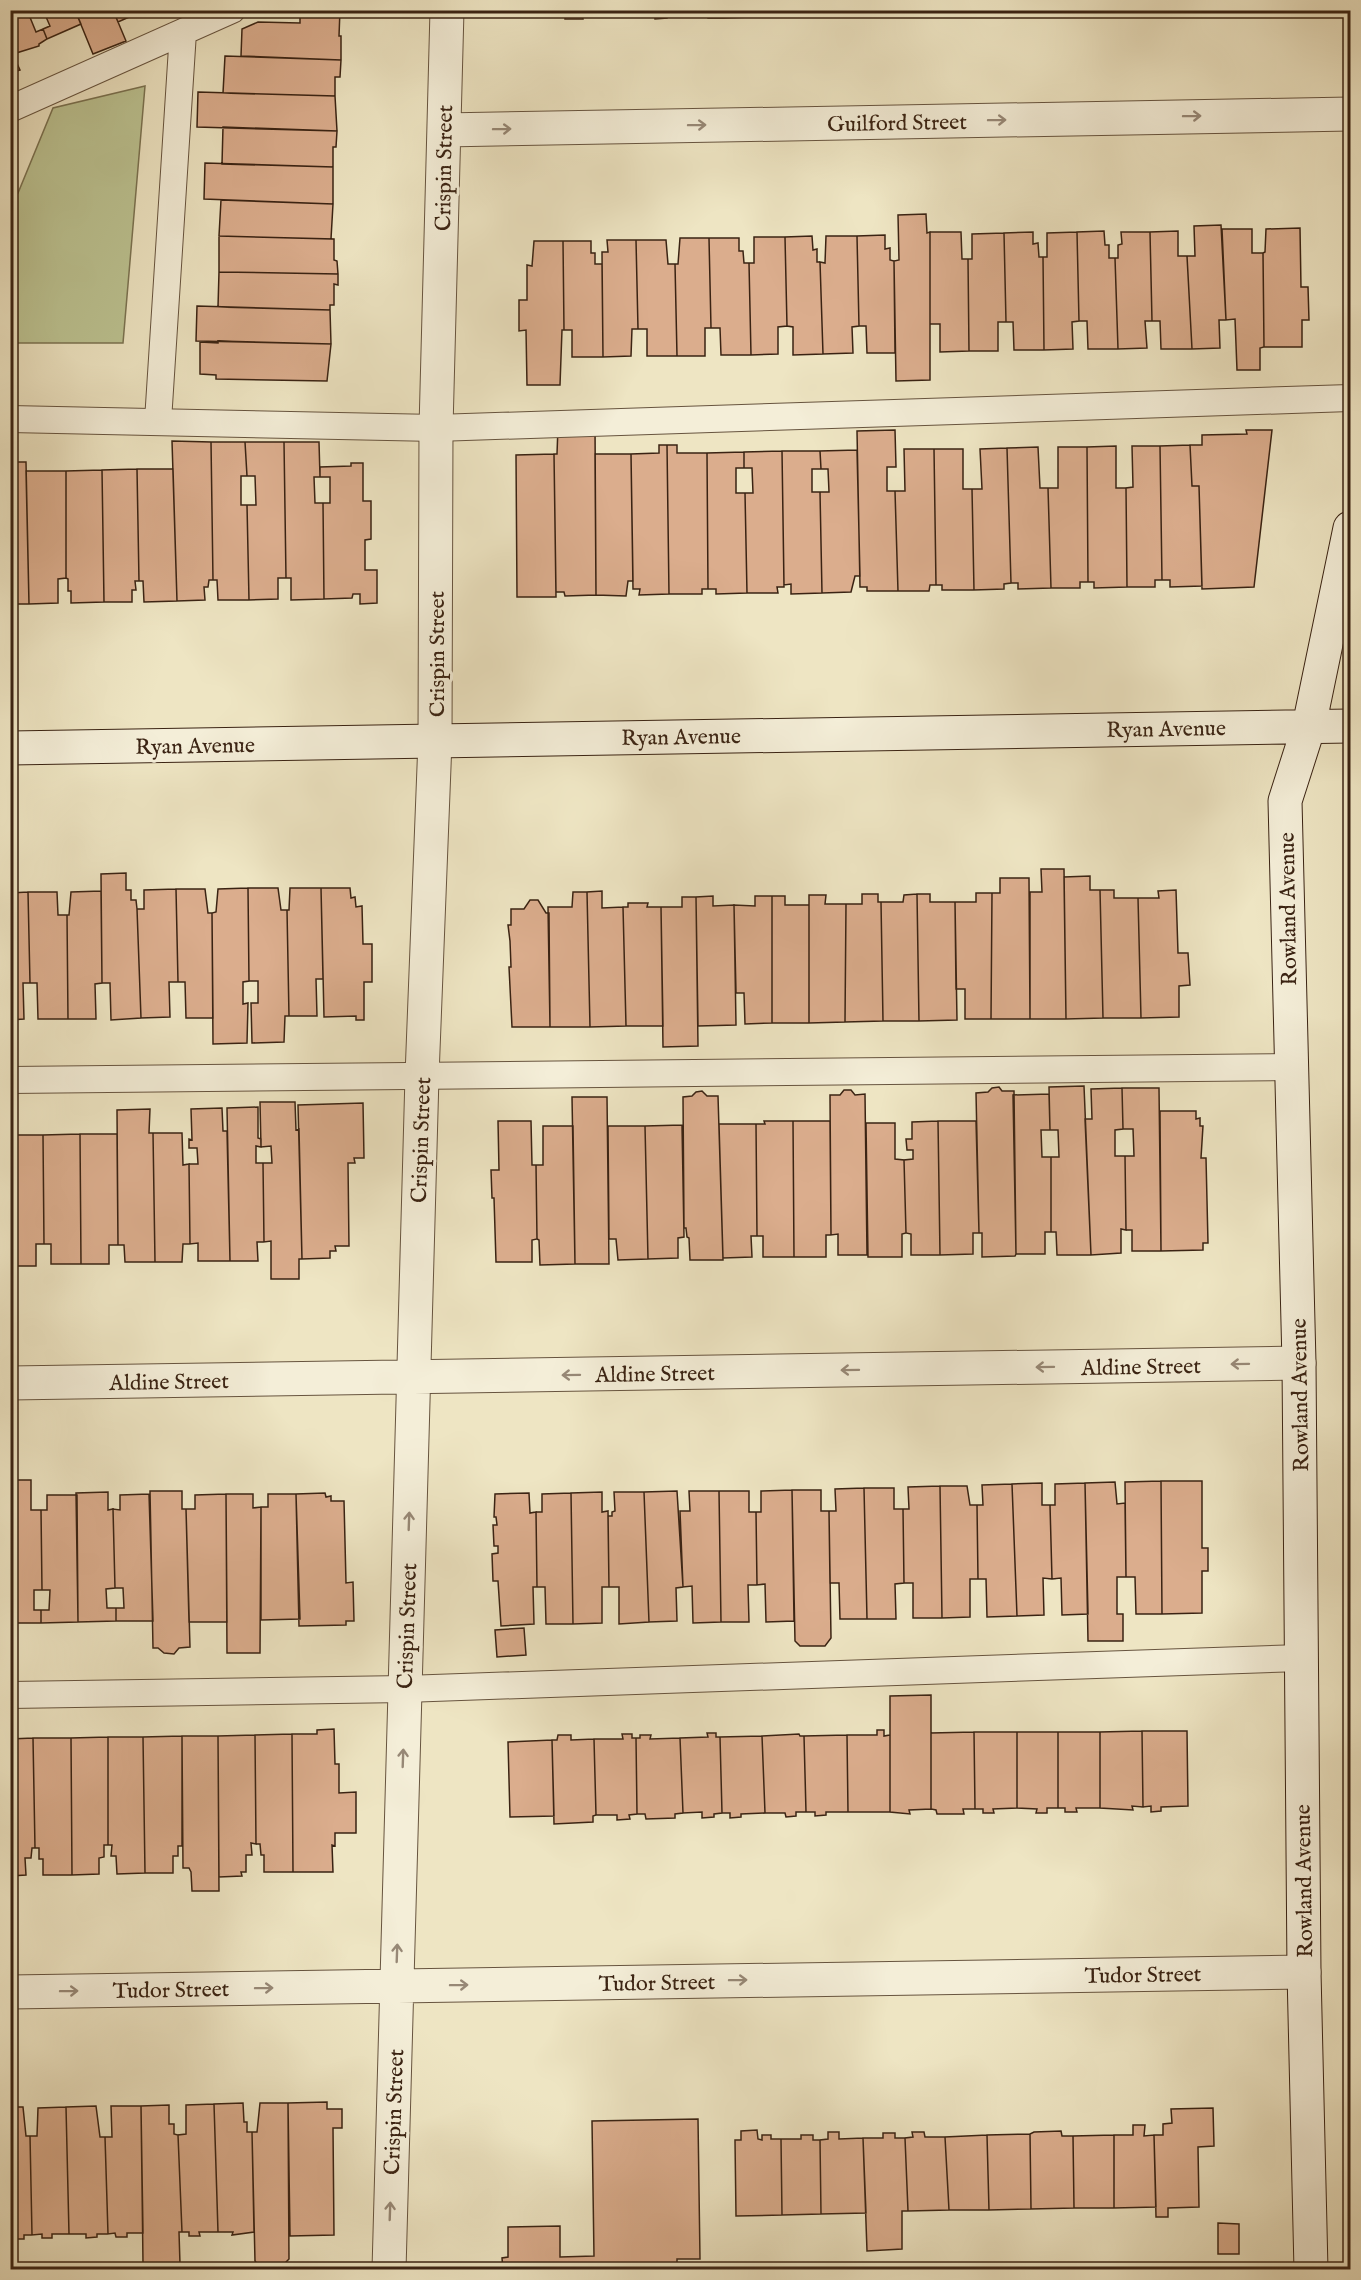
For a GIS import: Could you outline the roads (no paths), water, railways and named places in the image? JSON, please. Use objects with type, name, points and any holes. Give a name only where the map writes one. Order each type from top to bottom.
[{"type":"street","name":"Crispin Street","points":[[389,2270],[422,1076],[435,741],[436,428],[447,10]]},
{"type":"street","name":"Guilford Street","points":[[444,130],[1350,114]]},
{"type":"street","name":"Rowland Avenue","points":[[1311,2270],[1304,1972],[1299,1363],[1285,801],[1309,726],[1350,528]]},
{"type":"street","name":"Ryan Avenue","points":[[10,748],[1350,726]]},
{"type":"street","name":"Aldine Street","points":[[10,1383],[1299,1363]]},
{"type":"street","name":"Tudor Street","points":[[10,1992],[1304,1972]]},
{"type":"lane","points":[[10,108],[231,10]]},
{"type":"lane","points":[[158,422],[183,32]]},
{"type":"lane","points":[[10,419],[436,428],[1350,398]]},
{"type":"lane","points":[[10,1080],[1292,1067]]},
{"type":"lane","points":[[10,1695],[405,1689],[1301,1658]]}]
